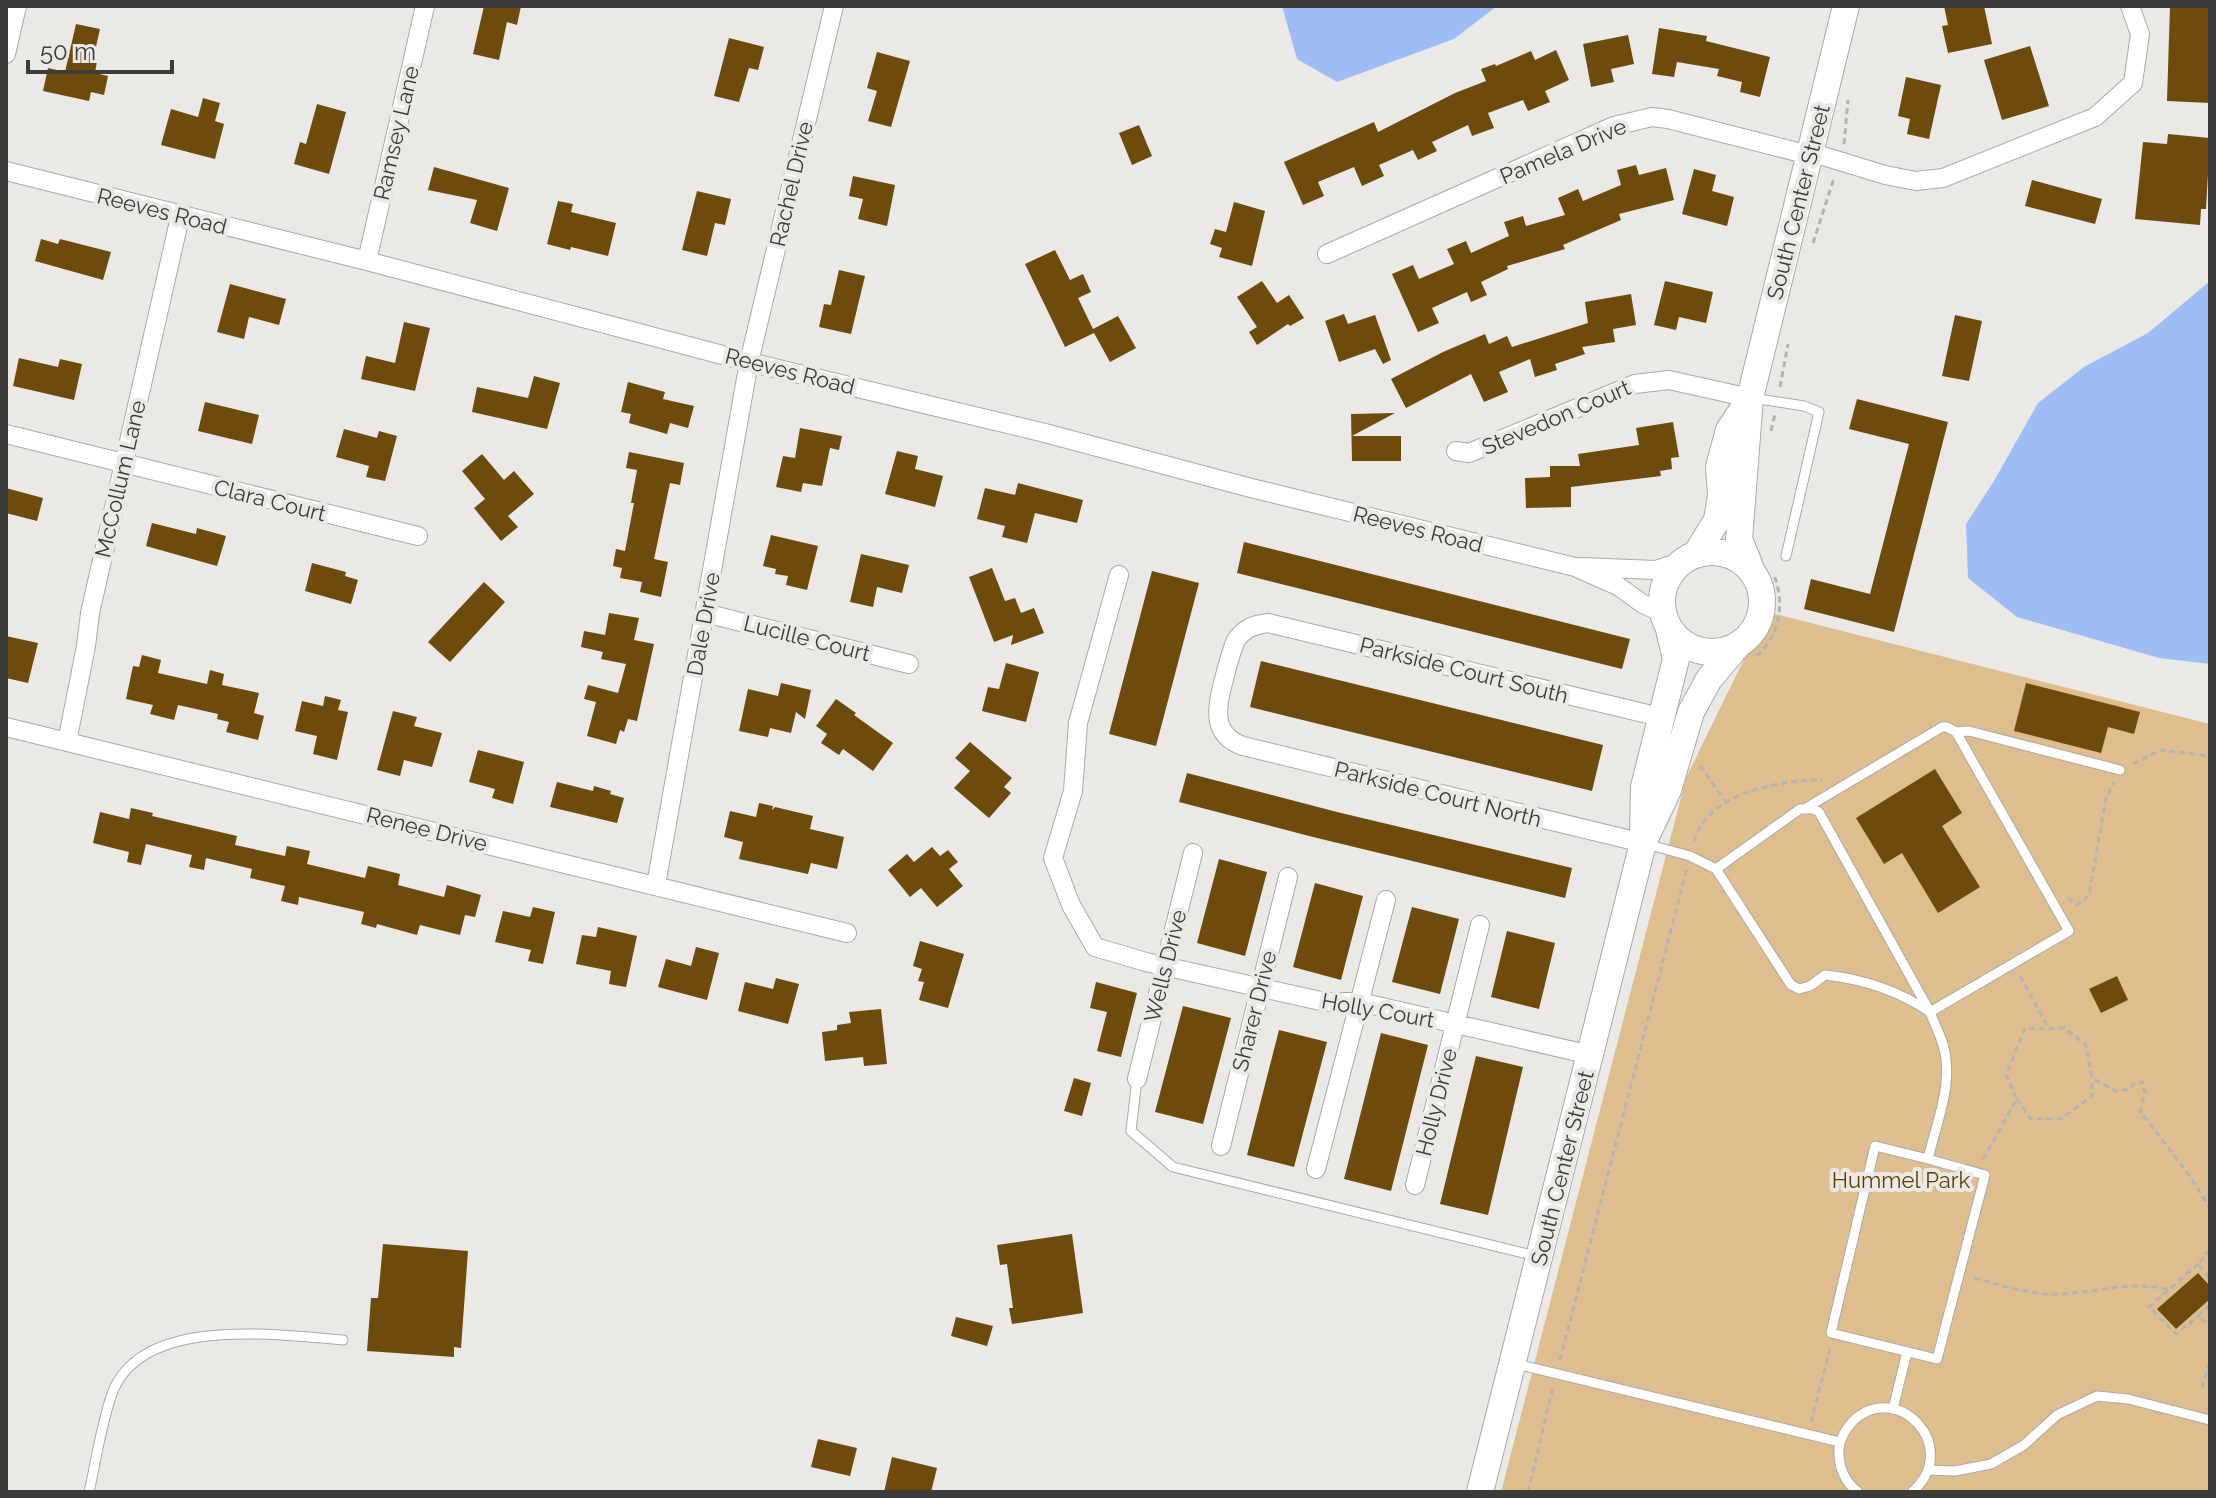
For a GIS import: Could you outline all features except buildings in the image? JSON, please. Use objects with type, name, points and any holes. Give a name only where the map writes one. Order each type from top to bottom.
[{"type":"main road","name":"South Center Street","points":[[1751,569],[1739,539],[1750,398],[1846,6]]},
{"type":"main road","name":"South Center Street","points":[[1689,557],[1717,520],[1721,495],[1719,467],[1729,430],[1750,398]]},
{"type":"main road","points":[[1726,553],[1740,559],[1751,569],[1763,596],[1762,611],[1749,637],[1737,646],[1707,652],[1692,649],[1679,640],[1666,621],[1661,598],[1672,571],[1689,557],[1726,553]]},
{"type":"main road","name":"South Center Street","points":[[1643,843],[1644,787],[1676,659],[1666,621]]},
{"type":"main road","name":"South Center Street","points":[[1480,1492],[1643,843],[1668,790],[1691,712],[1709,679],[1737,646]]},
{"type":"street","points":[[6,54],[17,6]]},
{"type":"street","name":"Ramsey Lane","points":[[367,261],[425,6]]},
{"type":"street","name":"Rachel Drive","points":[[749,362],[834,6]]},
{"type":"street","name":"Pamela Drive","points":[[1327,254],[1628,121],[1652,117],[1823,156],[1885,175],[1916,181],[1943,178],[2095,117],[2133,83],[2140,34],[2130,6]]},
{"type":"street","name":"Reeves Road","points":[[6,171],[180,217],[367,261],[749,362],[1575,567],[1618,586],[1666,621]]},
{"type":"street","name":"McCollum Lane","points":[[67,742],[90,613],[180,217]]},
{"type":"street","name":"Dale Drive","points":[[656,885],[749,362]]},
{"type":"street","name":"Stevedon Court","points":[[1456,451],[1469,453],[1647,381],[1669,380],[1750,398]]},
{"type":"street","name":"Clara Court","points":[[6,434],[418,536]]},
{"type":"street","name":"Reeves Road","points":[[1575,567],[1656,570],[1689,557]]},
{"type":"street","name":"Holly Court","points":[[1119,575],[1078,723],[1073,791],[1053,858],[1071,905],[1095,947],[1325,1002],[1360,1002],[1591,1055]]},
{"type":"street","name":"Lucille Court","points":[[705,613],[909,664]]},
{"type":"street","name":"Parkside Court South","points":[[1234,743],[1224,734],[1216,711],[1232,648],[1243,631],[1254,624],[1268,623],[1660,717]]},
{"type":"street","name":"Renee Drive","points":[[6,727],[847,933]]},
{"type":"street","name":"Parkside Court North","points":[[1234,743],[1643,843]]},
{"type":"street","name":"Wells Drive","points":[[1137,1079],[1193,853]]},
{"type":"street","name":"Sharer Drive","points":[[1221,1146],[1288,877]]},
{"type":"street","points":[[1316,1169],[1386,900]]},
{"type":"street","name":"Holly Drive","points":[[1415,1185],[1480,925]]},
{"type":"lane","points":[[1750,398],[1777,400],[1819,412],[1786,556]]},
{"type":"lane","points":[[1716,869],[1800,809],[1942,727],[1956,732],[2069,931],[1930,1012]]},
{"type":"lane","points":[[1956,732],[1969,731],[2120,770]]},
{"type":"lane","points":[[1806,808],[1819,812],[1930,1012],[1945,1049],[1945,1088],[1928,1159]]},
{"type":"lane","points":[[1643,843],[1690,856],[1716,869],[1791,985],[1799,989],[1810,986],[1825,975],[1857,981],[1913,1001],[1930,1012]]},
{"type":"lane","points":[[1137,1079],[1131,1131],[1173,1167],[1539,1257]]},
{"type":"lane","points":[[1875,1146],[1975,1172],[1985,1175],[1937,1359],[1831,1333],[1875,1146]]},
{"type":"lane","points":[[89,1492],[114,1390],[133,1363],[171,1342],[239,1333],[343,1340]]},
{"type":"lane","points":[[1893,1409],[1907,1352]]},
{"type":"lane","points":[[1513,1363],[1840,1442]]},
{"type":"lane","points":[[1929,1470],[1955,1471],[1991,1464],[2024,1445],[2057,1415],[2097,1396],[2128,1399],[2210,1420]]},
{"type":"lane","points":[[1858,1492],[1842,1474],[1838,1458],[1840,1442],[1856,1418],[1869,1411],[1893,1409],[1912,1417],[1929,1441],[1932,1455],[1929,1470],[1912,1492]]},
{"type":"path","points":[[1528,1492],[1697,830]]},
{"type":"path","points":[[2014,963],[2049,1029]]},
{"type":"path","points":[[2025,1028],[2064,1028],[2086,1045],[2092,1078],[2092,1096],[2060,1119],[2031,1119],[2006,1075],[2025,1028]]},
{"type":"path","points":[[2092,1078],[2116,1091],[2130,1089],[2133,1084],[2143,1082],[2145,1093],[2140,1111],[2210,1208]]},
{"type":"path","points":[[1975,1172],[2017,1099]]},
{"type":"path","points":[[2210,1250],[2149,1307],[2176,1334],[2210,1305]]},
{"type":"path","points":[[2198,1264],[2210,1279]]},
{"type":"path","points":[[1959,1275],[2022,1290],[2058,1294],[2141,1284],[2168,1289]]},
{"type":"path","points":[[2198,1316],[2210,1326]]},
{"type":"path","points":[[1812,1423],[1834,1333]]},
{"type":"path","points":[[2202,1388],[2210,1361]]},
{"type":"green space","name":"Hummel Park","points":[[1767,612],[2210,724],[2210,1492],[1501,1492],[1686,778]]},
{"type":"water","points":[[1282,6],[1497,6],[1454,39],[1337,82],[1297,59]]},
{"type":"water","points":[[2210,281],[2210,664],[2159,658],[2017,617],[1968,578],[1966,524],[2038,403],[2084,367],[2148,333]]}]
